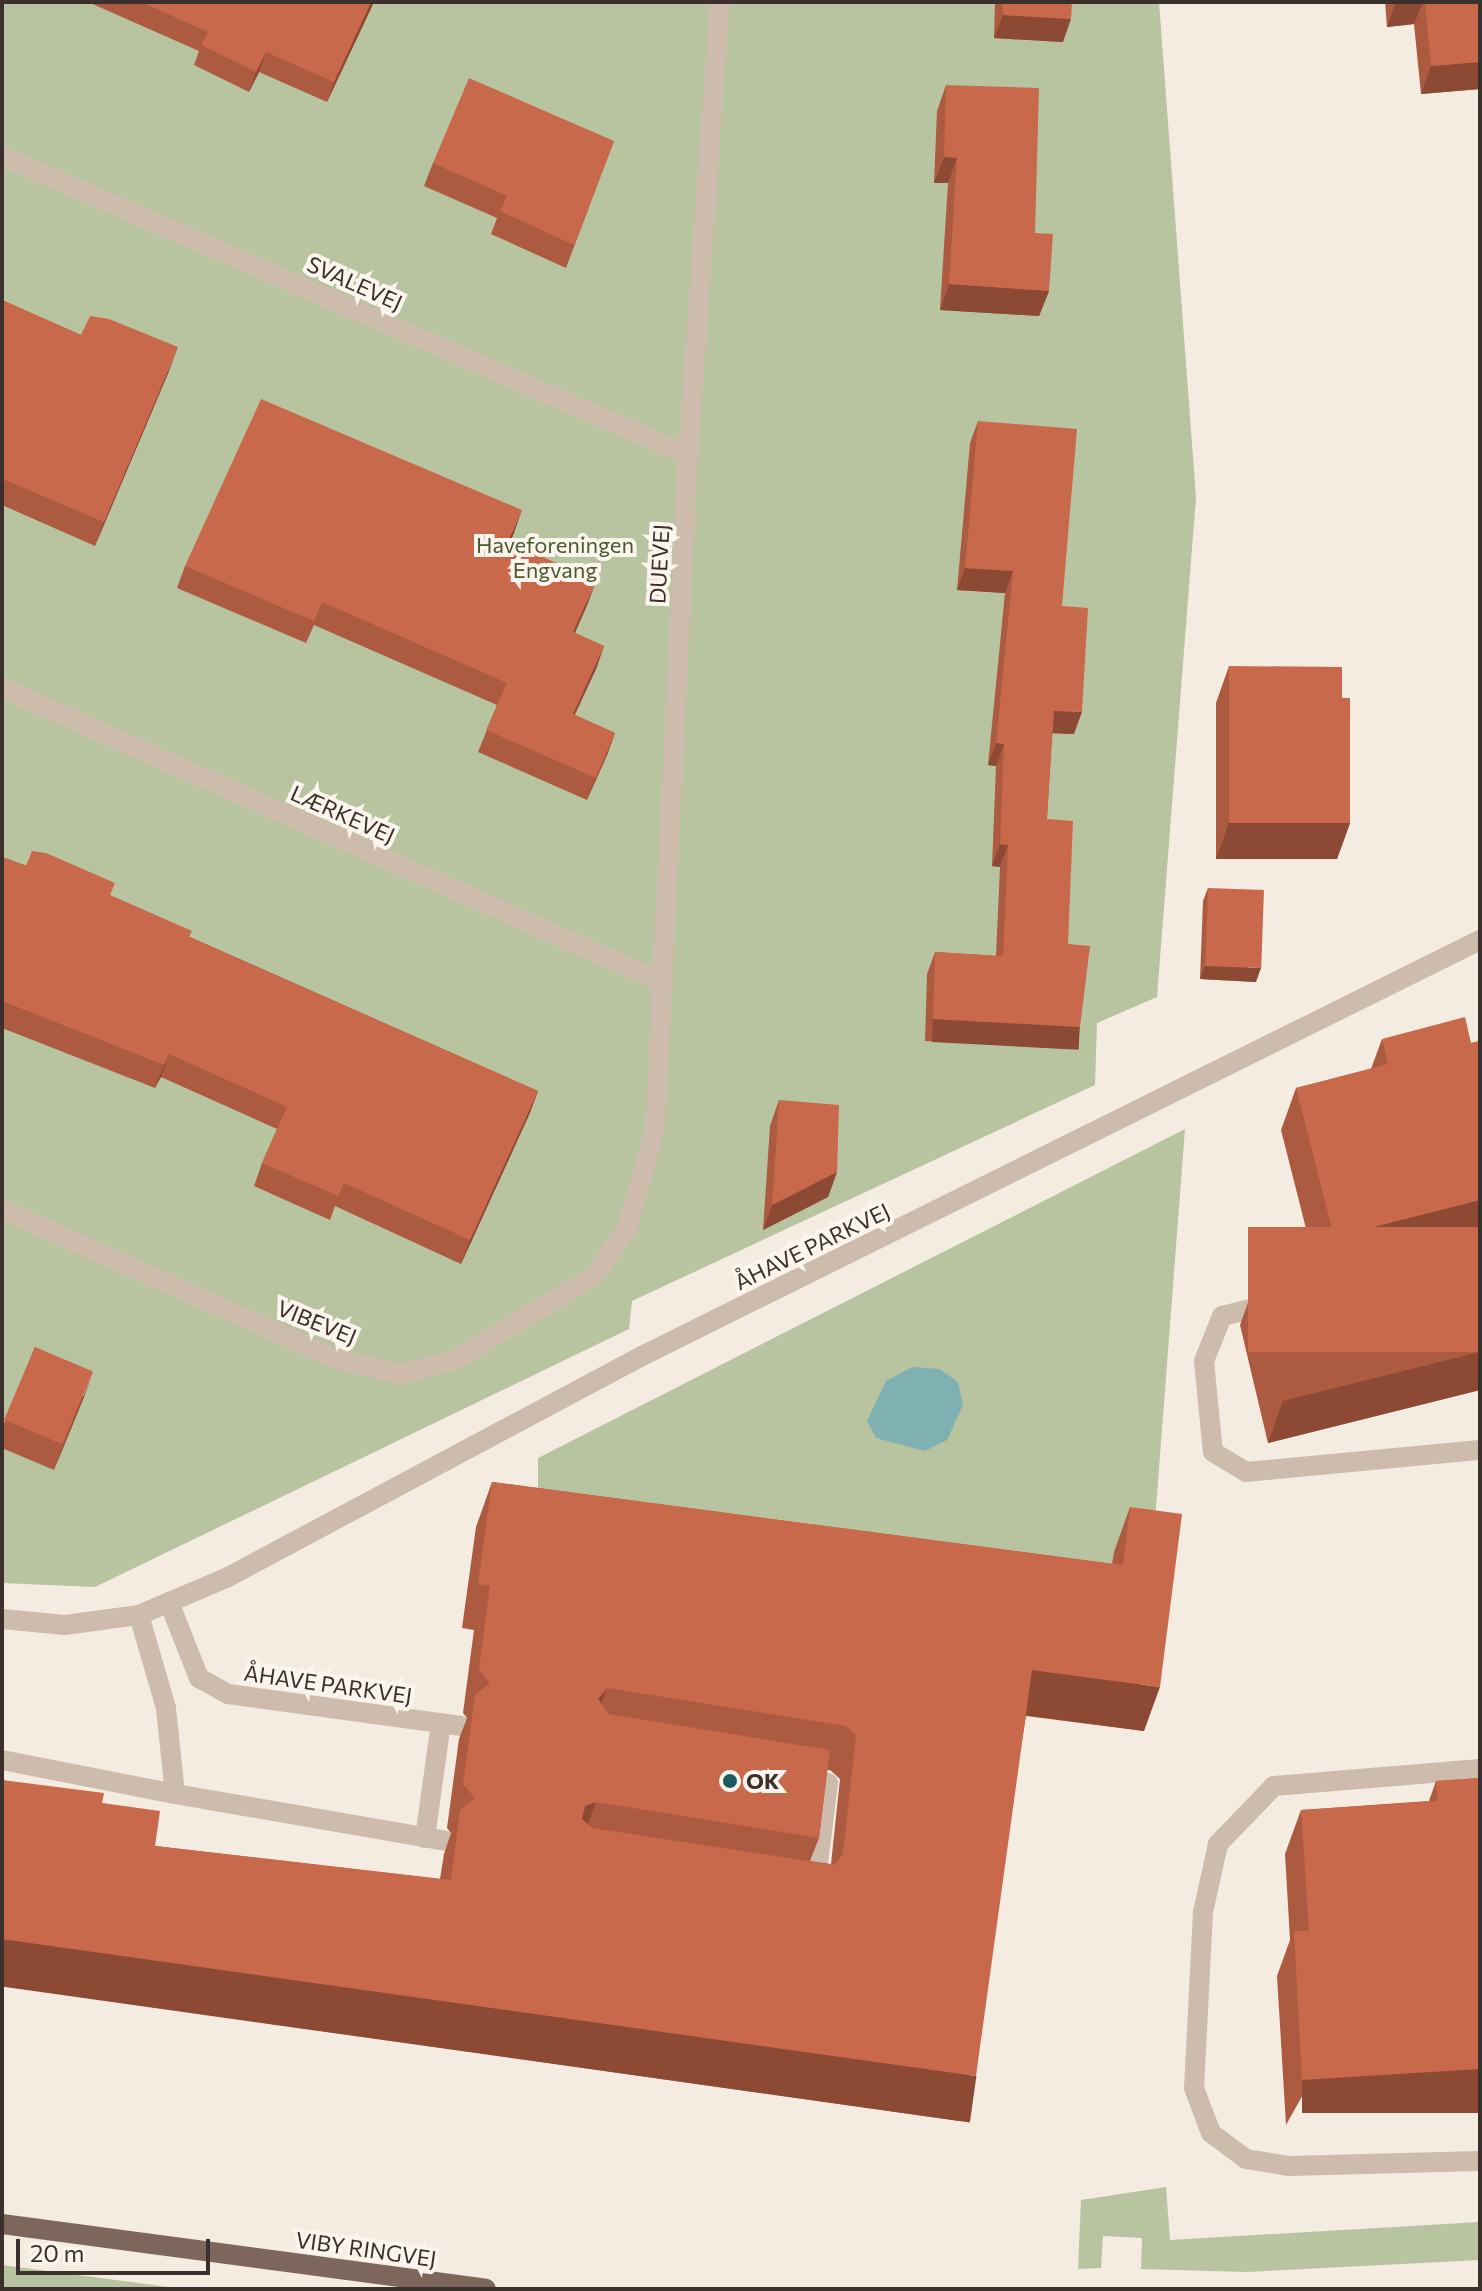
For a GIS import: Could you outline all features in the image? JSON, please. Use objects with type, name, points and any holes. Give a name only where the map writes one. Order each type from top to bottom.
[{"type":"main road","name":"VIBY RINGVEJ","points":[[2,2224],[486,2289]]},
{"type":"street","name":"DUEVEJ","points":[[655,1128],[688,455],[720,2]]},
{"type":"street","name":"SVALEVEJ","points":[[2,156],[688,455]]},
{"type":"street","name":"LÆRKEVEJ","points":[[2,688],[664,983]]},
{"type":"street","name":"ÅHAVE PARKVEJ","points":[[2,1619],[65,1625],[139,1615],[169,1602],[1480,940]]},
{"type":"street","name":"VIBEVEJ","points":[[2,1209],[335,1359],[401,1374],[455,1360],[594,1276],[627,1229],[655,1128]]},
{"type":"street","points":[[1298,1298],[1222,1316],[1204,1361],[1213,1452],[1246,1472],[1480,1450]]},
{"type":"street","name":"ÅHAVE PARKVEJ","points":[[2,1760],[435,1839],[451,1724],[228,1694],[199,1678],[169,1602]]},
{"type":"street","points":[[139,1615],[166,1708],[175,1794]]},
{"type":"street","points":[[1480,1769],[1274,1786],[1218,1844],[1203,1912],[1194,2088],[1211,2133],[1246,2159],[1289,2166],[1480,2161]]},
{"type":"street","points":[[781,1776],[828,1783],[814,1897],[798,1894]]},
{"type":"green space","name":"Haveforeningen Engvang","points":[[2,2],[1159,2],[1196,497],[1157,997],[1097,1023],[1095,1085],[632,1301],[629,1329],[95,1587],[2,1583]]},
{"type":"green space","points":[[1185,1129],[1153,1547],[1106,1586],[817,1549],[814,1524],[637,1502],[538,1506],[538,1458]]},
{"type":"green space","points":[[1166,2187],[1170,2240],[1480,2222],[1480,2260],[1247,2272],[1141,2269],[1142,2238],[1103,2236],[1101,2268],[1078,2269],[1081,2200]]},
{"type":"green space","points":[[2,2265],[184,2289],[2,2289]]},
{"type":"water","points":[[912,1367],[940,1369],[958,1382],[963,1405],[947,1440],[925,1451],[876,1438],[867,1421],[886,1381]]},
{"type":"building","points":[[141,2],[371,2],[334,82],[266,52],[256,72],[201,45],[208,32]]},
{"type":"building","points":[[1003,2],[1072,2],[1071,19],[1003,15]]},
{"type":"building","points":[[1425,2],[1480,2],[1480,62],[1431,66]]},
{"type":"building","points":[[469,78],[614,141],[574,245],[500,211],[507,196],[433,163]]},
{"type":"building","points":[[946,85],[1039,88],[1035,233],[1053,234],[1049,291],[949,284],[957,158],[944,157]]},
{"type":"building","points":[[2,300],[81,335],[90,316],[109,319],[178,347],[104,522],[5,480],[2,488]]},
{"type":"building","points":[[261,399],[522,510],[508,541],[596,581],[573,632],[604,646],[573,714],[615,733],[596,778],[486,730],[507,683],[322,602],[314,621],[185,566]]},
{"type":"building","points":[[978,421],[1077,429],[1062,606],[1088,608],[1082,712],[1054,711],[1047,819],[1073,821],[1068,944],[1090,946],[1080,1027],[933,1019],[935,952],[1003,956],[1008,845],[1000,844],[1004,744],[996,743],[1013,571],[965,568]]},
{"type":"building","points":[[1229,666],[1342,667],[1342,698],[1350,698],[1350,823],[1229,823]]},
{"type":"building","points":[[32,851],[46,853],[115,883],[110,895],[192,931],[189,937],[538,1091],[470,1240],[344,1183],[338,1196],[262,1163],[287,1107],[169,1054],[164,1065],[2,1001],[2,857],[26,866]]},
{"type":"building","points":[[1208,888],[1264,890],[1261,968],[1205,966]]},
{"type":"building","points":[[1465,1017],[1471,1043],[1480,1041],[1480,1200],[1334,1237],[1296,1088],[1388,1064],[1382,1039]]},
{"type":"building","points":[[779,1100],[839,1105],[837,1172],[772,1205]]},
{"type":"building","points":[[1248,1227],[1480,1227],[1480,1352],[1248,1352]]},
{"type":"building","points":[[35,1347],[93,1372],[62,1444],[4,1420]]},
{"type":"building","name":"OK","points":[[492,1482],[1123,1565],[1130,1507],[1182,1514],[1160,1687],[1032,1670],[976,2076],[2,1939],[2,1780],[104,1793],[102,1803],[160,1811],[155,1846],[451,1880],[460,1810],[475,1798],[463,1784],[475,1695],[490,1683],[479,1669],[490,1586],[478,1584]],"holes":[[[607,1688],[846,1726],[856,1735],[843,1854],[834,1865],[592,1828],[582,1819],[585,1806],[596,1802],[819,1838],[830,1750],[609,1714],[598,1699]]]},
{"type":"building","points":[[1480,1778],[1480,2069],[1302,2080],[1294,1931],[1309,1931],[1301,1810],[1437,1801],[1436,1781]]},
{"type":"place","name":"OK","points":[[730,1781]]}]
